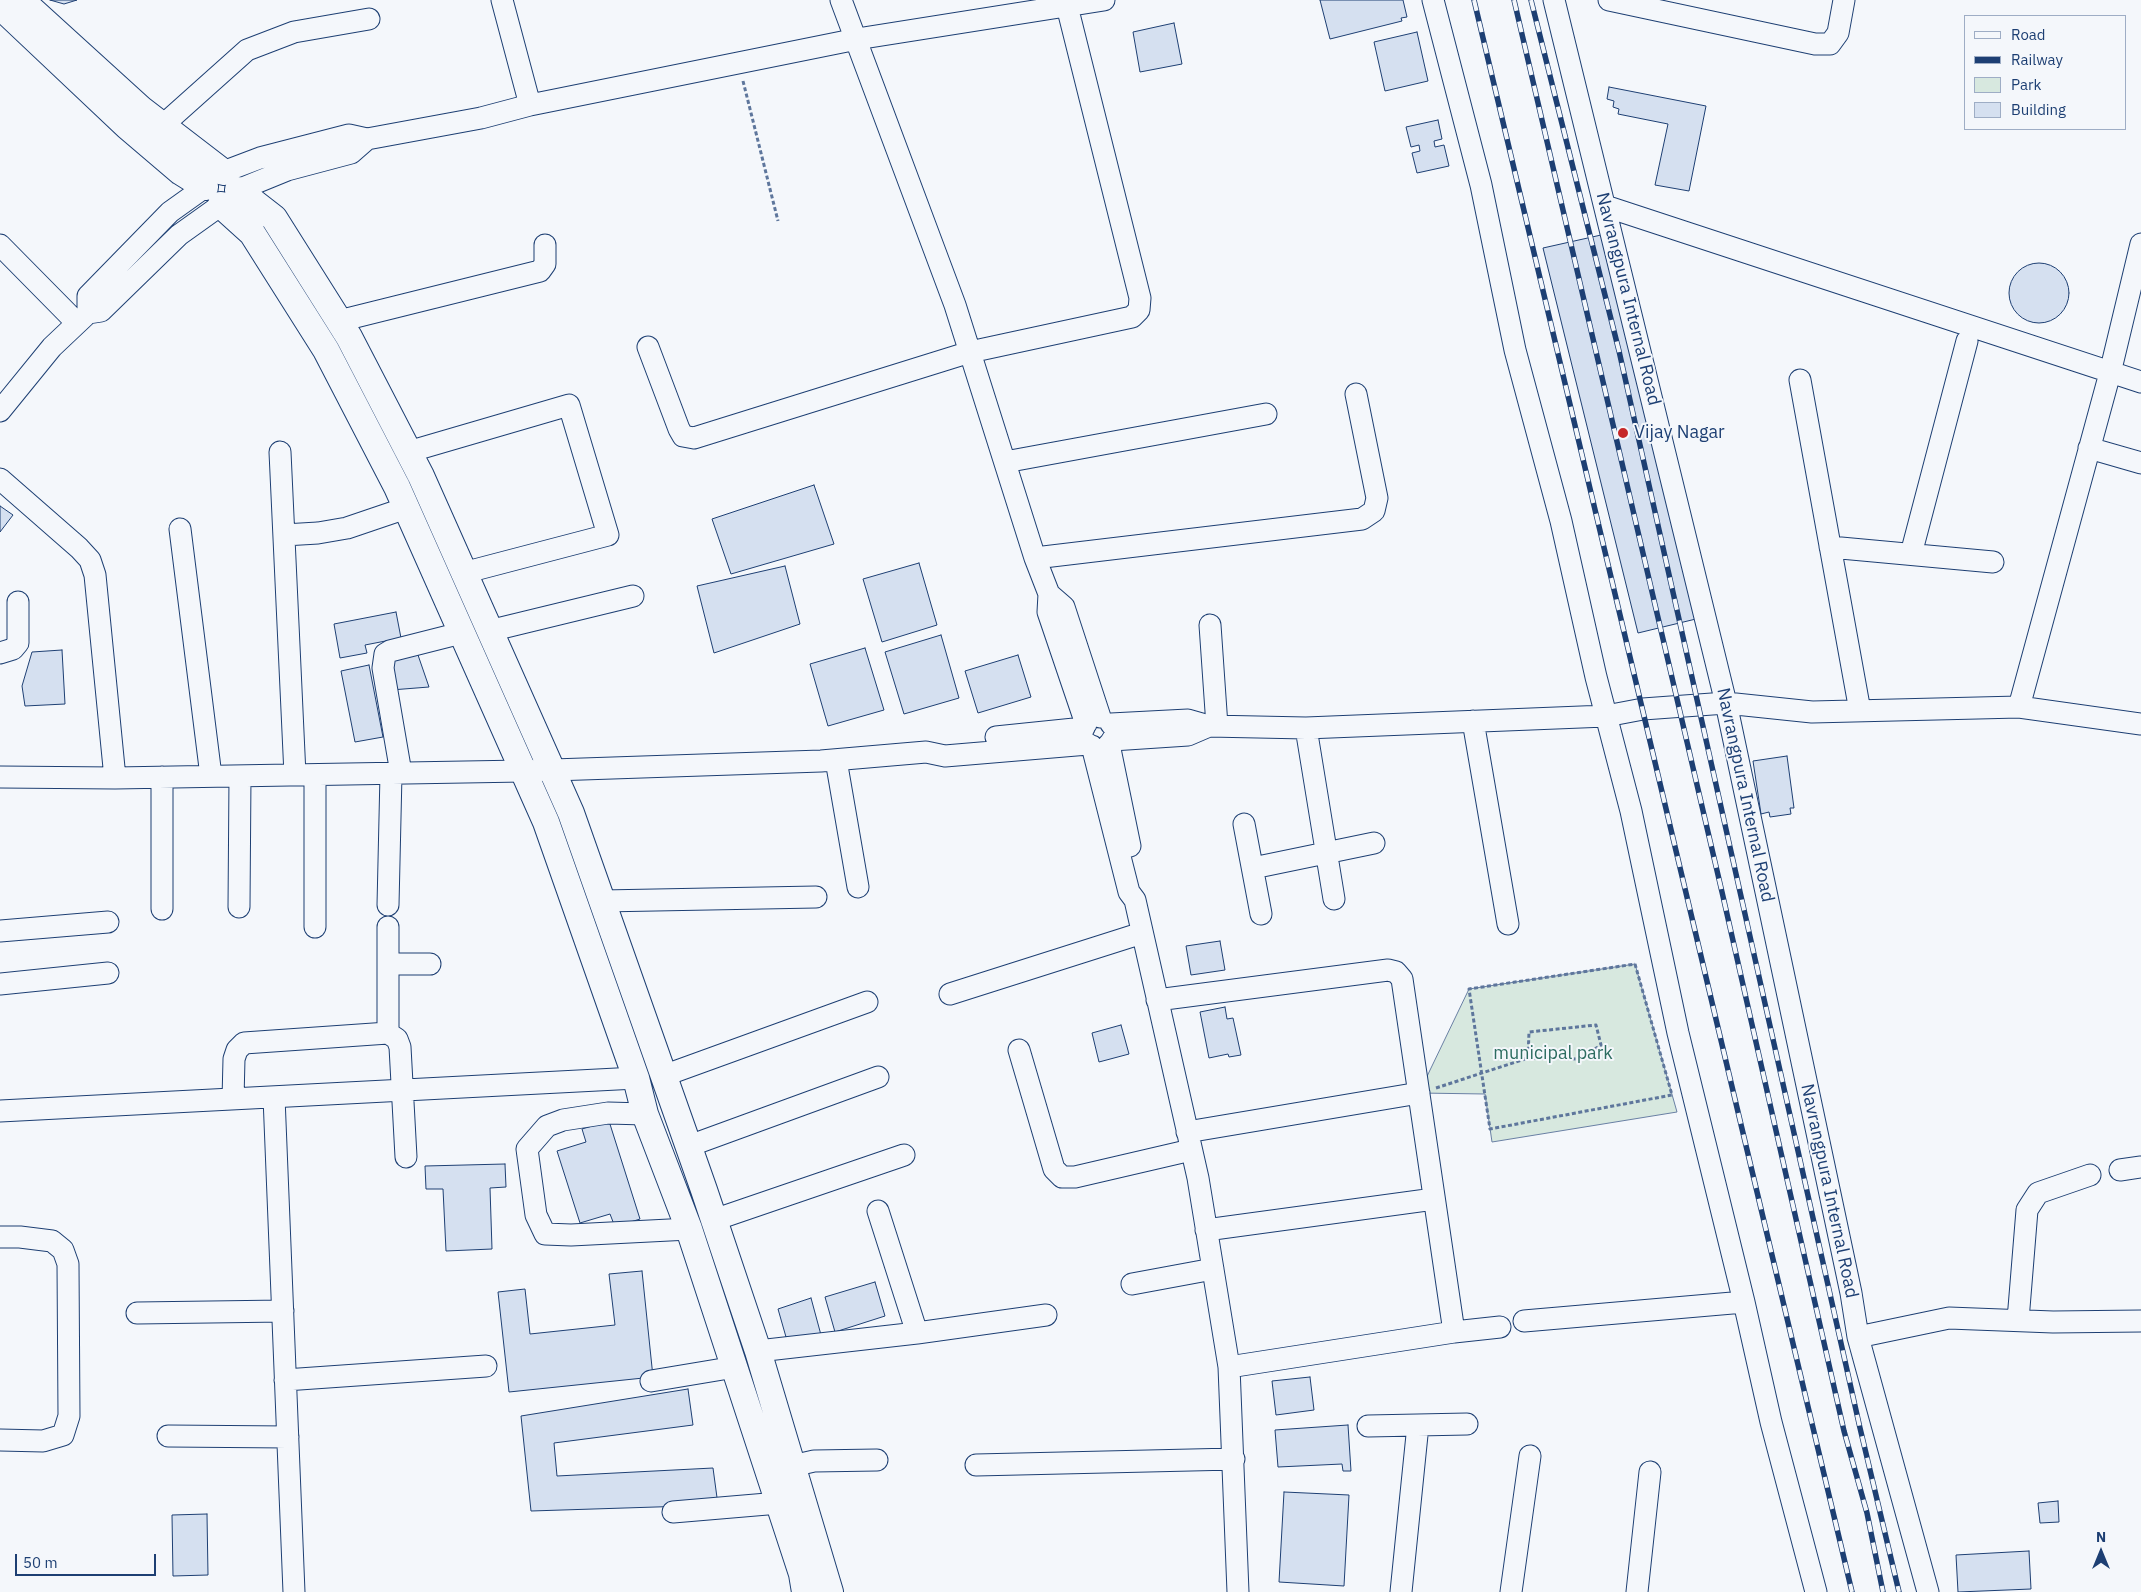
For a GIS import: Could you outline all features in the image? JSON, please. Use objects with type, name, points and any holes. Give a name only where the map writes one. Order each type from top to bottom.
[{"type":"main road","points":[[21,0],[162,126],[222,188],[326,350],[406,508],[546,822],[636,1078],[645,1114],[689,1228],[802,1574],[805,1592]]},
{"type":"main road","points":[[0,6],[127,126],[182,172],[222,188],[274,218],[339,322],[421,476],[571,813],[758,1351],[830,1592]]},
{"type":"street","points":[[502,0],[530,105]]},
{"type":"street","points":[[841,0],[955,305],[1035,558],[1049,594],[1064,607],[1140,890],[1135,900],[1189,1141],[1229,1367],[1238,1592]]},
{"type":"street","points":[[0,410],[52,347],[83,318],[102,311],[179,235],[222,188],[351,153],[367,139],[481,118],[530,105],[857,39],[1104,0]]},
{"type":"street","points":[[1433,0],[1481,185],[1515,350],[1561,522],[1596,677],[1631,811],[1678,1033],[1744,1302],[1771,1422],[1816,1592]]},
{"type":"street","name":"Navrangpura Internal Road","points":[[1554,0],[1726,703],[1851,1292],[1858,1337],[1928,1592]]},
{"type":"street","points":[[1609,0],[1815,44],[1830,44],[1838,33],[1844,0]]},
{"type":"street","points":[[648,347],[679,429],[683,436],[694,438],[970,352],[1132,317],[1139,310],[1140,298],[1067,6]]},
{"type":"street","points":[[162,126],[247,50],[294,32],[369,19]]},
{"type":"street","points":[[1605,206],[2141,382]]},
{"type":"street","points":[[2019,706],[2138,272],[2141,244]]},
{"type":"street","points":[[0,245],[83,318]]},
{"type":"street","points":[[339,322],[540,271],[545,264],[545,245]]},
{"type":"street","points":[[1910,554],[1967,341]]},
{"type":"street","points":[[1800,380],[1860,711]]},
{"type":"street","points":[[1035,558],[1362,519],[1374,511],[1377,498],[1356,394]]},
{"type":"street","points":[[408,452],[569,405],[608,535],[463,573]]},
{"type":"street","points":[[1005,462],[1266,414]]},
{"type":"street","points":[[2089,448],[2141,463]]},
{"type":"street","points":[[280,452],[284,535],[305,775],[315,926]]},
{"type":"street","points":[[0,479],[90,560],[94,574],[115,778]]},
{"type":"street","points":[[284,535],[318,533],[348,528],[406,508]]},
{"type":"street","points":[[180,529],[211,776]]},
{"type":"street","points":[[1830,547],[1992,562]]},
{"type":"street","points":[[489,631],[633,596]]},
{"type":"street","points":[[0,653],[12,649],[18,642],[18,602]]},
{"type":"street","points":[[1210,625],[1213,726]]},
{"type":"street","points":[[388,905],[396,773],[383,668],[385,654],[390,651],[461,633]]},
{"type":"street","points":[[0,777],[115,778],[523,771],[836,760],[926,752],[945,756],[1188,720],[1213,726],[1306,728],[1606,716],[1643,709],[1726,703],[1812,712],[2019,706],[2141,724]]},
{"type":"street","points":[[1473,721],[1508,924]]},
{"type":"street","points":[[1306,728],[1334,899]]},
{"type":"street","points":[[836,760],[858,887]]},
{"type":"street","points":[[239,907],[240,776]]},
{"type":"street","points":[[162,777],[162,909]]},
{"type":"street","points":[[1244,824],[1261,914]]},
{"type":"street","points":[[1253,868],[1374,843]]},
{"type":"street","points":[[602,901],[816,896]]},
{"type":"street","points":[[0,931],[108,922]]},
{"type":"street","points":[[388,926],[388,1033]]},
{"type":"street","points":[[950,994],[1142,933]]},
{"type":"street","points":[[388,964],[430,964]]},
{"type":"street","points":[[1157,1000],[1388,970],[1396,972],[1402,979],[1454,1332]]},
{"type":"street","points":[[0,984],[108,973]]},
{"type":"street","points":[[663,1076],[867,1002]]},
{"type":"street","points":[[233,1099],[234,1059],[237,1050],[244,1043],[388,1033],[397,1038],[400,1047],[406,1157]]},
{"type":"street","points":[[1019,1050],[1054,1169],[1062,1177],[1075,1177],[1189,1141],[1419,1094]]},
{"type":"street","points":[[688,1146],[878,1077]]},
{"type":"street","points":[[0,1111],[636,1078]]},
{"type":"street","points":[[274,1097],[294,1592]]},
{"type":"street","points":[[645,1114],[608,1113],[563,1120],[547,1126],[527,1149],[536,1214],[545,1234],[571,1235],[689,1228]]},
{"type":"street","points":[[714,1220],[904,1155]]},
{"type":"street","points":[[2120,1170],[2141,1167]]},
{"type":"street","points":[[2018,1320],[2027,1210],[2038,1193],[2090,1175]]},
{"type":"street","points":[[1206,1230],[1434,1199]]},
{"type":"street","points":[[878,1211],[917,1333]]},
{"type":"street","points":[[0,1237],[20,1237],[52,1241],[63,1250],[68,1264],[69,1416],[63,1436],[43,1441],[0,1440]]},
{"type":"street","points":[[1132,1284],[1213,1268]]},
{"type":"street","points":[[1524,1321],[1744,1302]]},
{"type":"street","points":[[137,1312],[282,1311]]},
{"type":"street","points":[[758,1351],[917,1333],[1046,1315]]},
{"type":"street","points":[[1858,1337],[1949,1318],[2141,1321]]},
{"type":"street","points":[[1229,1367],[1454,1332],[1500,1327]]},
{"type":"street","points":[[285,1380],[486,1366]]},
{"type":"street","points":[[651,1381],[735,1367]]},
{"type":"street","points":[[1368,1426],[1467,1424]]},
{"type":"street","points":[[1401,1592],[1418,1425]]},
{"type":"street","points":[[168,1436],[288,1437]]},
{"type":"street","points":[[1510,1592],[1530,1456]]},
{"type":"street","points":[[976,1465],[1234,1458]]},
{"type":"street","points":[[792,1466],[814,1461],[877,1460]]},
{"type":"street","points":[[1638,1592],[1650,1472]]},
{"type":"street","points":[[673,1512],[779,1502]]},
{"type":"path","points":[[738,64],[778,221]]},
{"type":"path","points":[[1635,964],[1672,1095],[1490,1129],[1485,1094],[1469,989],[1635,964]]},
{"type":"path","points":[[1419,1094],[1528,1058],[1580,1059],[1601,1045],[1596,1025],[1529,1032],[1528,1058]]},
{"type":"green space","name":"municipal park","points":[[1635,964],[1677,1112],[1492,1142],[1485,1094],[1419,1093],[1469,989]]},
{"type":"building","points":[[50,0],[77,0],[64,4]]},
{"type":"building","points":[[1320,0],[1403,0],[1407,17],[1401,18],[1402,21],[1330,39]]},
{"type":"building","points":[[1174,23],[1182,64],[1140,72],[1133,32]]},
{"type":"building","points":[[1417,32],[1428,81],[1385,91],[1374,42]]},
{"type":"building","points":[[1609,87],[1706,106],[1689,191],[1655,185],[1668,124],[1618,114],[1619,109],[1613,107],[1614,101],[1607,99]]},
{"type":"building","points":[[1438,120],[1442,139],[1434,141],[1435,147],[1444,145],[1449,166],[1417,173],[1412,153],[1420,151],[1419,145],[1411,147],[1406,127]]},
{"type":"building","name":"Vijay Nagar","points":[[1610,233],[1700,618],[1638,633],[1543,248]]},
{"type":"building","points":[[2039,263],[2056,268],[2064,276],[2069,293],[2064,310],[2056,318],[2039,323],[2022,318],[2014,310],[2009,293],[2014,276],[2022,268]]},
{"type":"building","points":[[814,485],[834,544],[731,574],[712,519]]},
{"type":"building","points":[[0,506],[13,515],[0,532]]},
{"type":"building","points":[[919,563],[937,625],[882,642],[863,579]]},
{"type":"building","points":[[785,566],[800,624],[714,653],[697,586]]},
{"type":"building","points":[[396,612],[401,638],[365,645],[367,653],[340,658],[334,624]]},
{"type":"building","points":[[941,635],[959,698],[904,714],[885,652]]},
{"type":"building","points":[[865,648],[884,710],[828,726],[810,664]]},
{"type":"building","points":[[62,650],[65,704],[25,706],[22,686],[32,652]]},
{"type":"building","points":[[418,655],[429,687],[391,690],[385,659]]},
{"type":"building","points":[[1018,655],[1031,697],[978,713],[965,671]]},
{"type":"building","points":[[369,665],[383,737],[355,742],[341,671]]},
{"type":"building","points":[[1787,756],[1794,808],[1790,808],[1791,814],[1770,817],[1769,812],[1761,814],[1753,761]]},
{"type":"building","points":[[1220,941],[1225,970],[1191,975],[1186,946]]},
{"type":"building","points":[[1225,1007],[1227,1019],[1233,1018],[1241,1055],[1229,1057],[1228,1054],[1209,1058],[1200,1012]]},
{"type":"building","points":[[1121,1025],[1129,1054],[1099,1062],[1092,1033]]},
{"type":"building","points":[[609,1121],[640,1219],[615,1227],[610,1214],[580,1223],[557,1151],[586,1142],[582,1129]]},
{"type":"building","points":[[505,1164],[506,1187],[490,1188],[492,1249],[446,1251],[443,1189],[426,1189],[425,1166]]},
{"type":"building","points":[[642,1271],[653,1377],[509,1392],[498,1292],[525,1289],[530,1334],[615,1325],[609,1274]]},
{"type":"building","points":[[875,1282],[885,1316],[835,1332],[825,1297]]},
{"type":"building","points":[[811,1298],[821,1335],[786,1337],[778,1309]]},
{"type":"building","points":[[1310,1377],[1314,1410],[1276,1415],[1272,1381]]},
{"type":"building","points":[[688,1389],[693,1425],[554,1443],[557,1476],[713,1468],[718,1505],[531,1511],[521,1416]]},
{"type":"building","points":[[1348,1425],[1351,1471],[1343,1471],[1342,1464],[1278,1467],[1275,1430]]},
{"type":"building","points":[[1284,1492],[1349,1495],[1344,1586],[1279,1582]]},
{"type":"building","points":[[2058,1501],[2059,1522],[2040,1523],[2038,1503]]},
{"type":"building","points":[[207,1514],[208,1575],[173,1576],[172,1515]]},
{"type":"building","points":[[2029,1551],[2031,1589],[1958,1592],[1956,1555]]},
{"type":"railway","points":[[1474,0],[1852,1592]]},
{"type":"railway","points":[[1514,0],[1722,892],[1844,1431],[1867,1513],[1883,1592]]},
{"type":"railway","points":[[1531,0],[1619,351],[1860,1428],[1899,1592]]},
{"type":"place","name":"Vijay Nagar","points":[[1623,433]]}]
